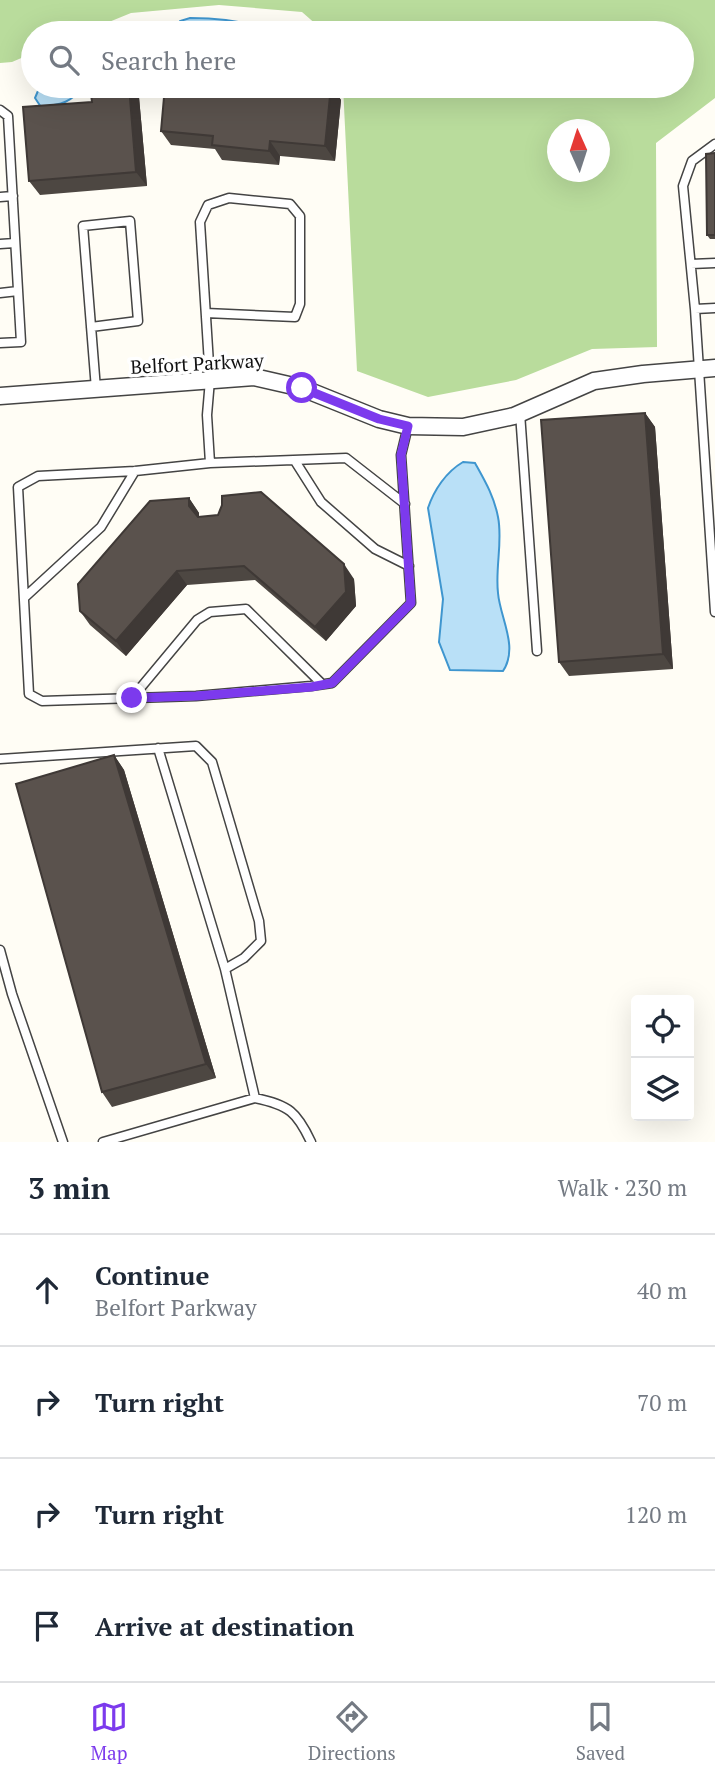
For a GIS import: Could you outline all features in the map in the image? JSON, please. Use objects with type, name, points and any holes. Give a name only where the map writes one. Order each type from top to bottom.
[{"type":"street","name":"Belfort Parkway","points":[[0,396],[254,377],[302,388],[379,419],[408,426],[463,427],[519,413],[594,382],[615,377],[715,368]]},
{"type":"lane","points":[[0,110],[8,116],[21,342],[0,343]]},
{"type":"lane","points":[[715,144],[692,161],[683,186],[695,309],[715,612]]},
{"type":"lane","points":[[0,151],[10,150]]},
{"type":"lane","points":[[0,197],[13,196]]},
{"type":"lane","points":[[206,313],[295,317],[300,304],[300,216],[290,204],[229,198],[208,205],[200,222],[210,380],[207,415],[210,463]]},
{"type":"lane","points":[[91,327],[138,321],[130,221],[83,226],[91,327],[96,389]]},
{"type":"lane","points":[[0,244],[15,243]]},
{"type":"lane","points":[[691,264],[715,263]]},
{"type":"lane","points":[[0,292],[18,291]]},
{"type":"lane","points":[[695,309],[715,308]]},
{"type":"lane","points":[[519,413],[537,651]]},
{"type":"lane","points":[[405,504],[346,458],[210,463],[135,471],[38,476],[18,486],[29,694],[43,701],[132,698],[209,695],[332,683],[411,603],[405,504],[401,455],[408,426]]},
{"type":"lane","points":[[295,461],[321,502],[376,549],[409,566]]},
{"type":"lane","points":[[25,597],[101,527],[135,471]]},
{"type":"lane","points":[[132,698],[197,620],[210,612],[246,609],[322,684]]},
{"type":"lane","points":[[0,759],[196,746],[212,762],[259,921],[261,942],[244,958],[225,969]]},
{"type":"lane","points":[[158,748],[225,969],[255,1098]]},
{"type":"lane","points":[[0,950],[12,994],[63,1142]]},
{"type":"lane","points":[[103,1142],[255,1098],[280,1103],[300,1118],[311,1142]]},
{"type":"green space","points":[[0,0],[715,0],[715,98],[656,143],[657,347],[592,349],[516,380],[428,397],[357,371],[344,98],[694,98],[694,21],[312,21],[302,12],[219,5],[131,13],[111,21],[21,21],[21,58],[0,63]]},
{"type":"water","points":[[190,18],[233,21],[180,21]]},
{"type":"water","points":[[35,98],[72,98],[66,102],[41,107]]},
{"type":"water","points":[[463,462],[475,463],[492,495],[498,517],[498,593],[509,642],[503,671],[450,670],[439,642],[443,599],[428,508],[441,482]]},
{"type":"building","points":[[92,98],[130,98],[136,172],[29,181],[23,107],[92,102]]},
{"type":"building","points":[[164,98],[330,98],[325,146],[270,141],[269,151],[212,145],[213,136],[161,131]]},
{"type":"building","points":[[715,153],[715,235],[707,235],[706,154]]},
{"type":"building","points":[[645,413],[663,654],[559,662],[541,420]]},
{"type":"building","points":[[261,492],[344,564],[346,592],[315,627],[244,566],[177,571],[116,641],[80,611],[78,584],[150,501],[189,498],[189,506],[198,517],[218,515],[222,496]]},
{"type":"building","points":[[114,755],[206,1064],[102,1092],[16,784]]},
{"type":"route","points":[[132,698],[196,696],[332,683],[411,603],[401,455],[408,426],[379,419],[302,388]]}]
